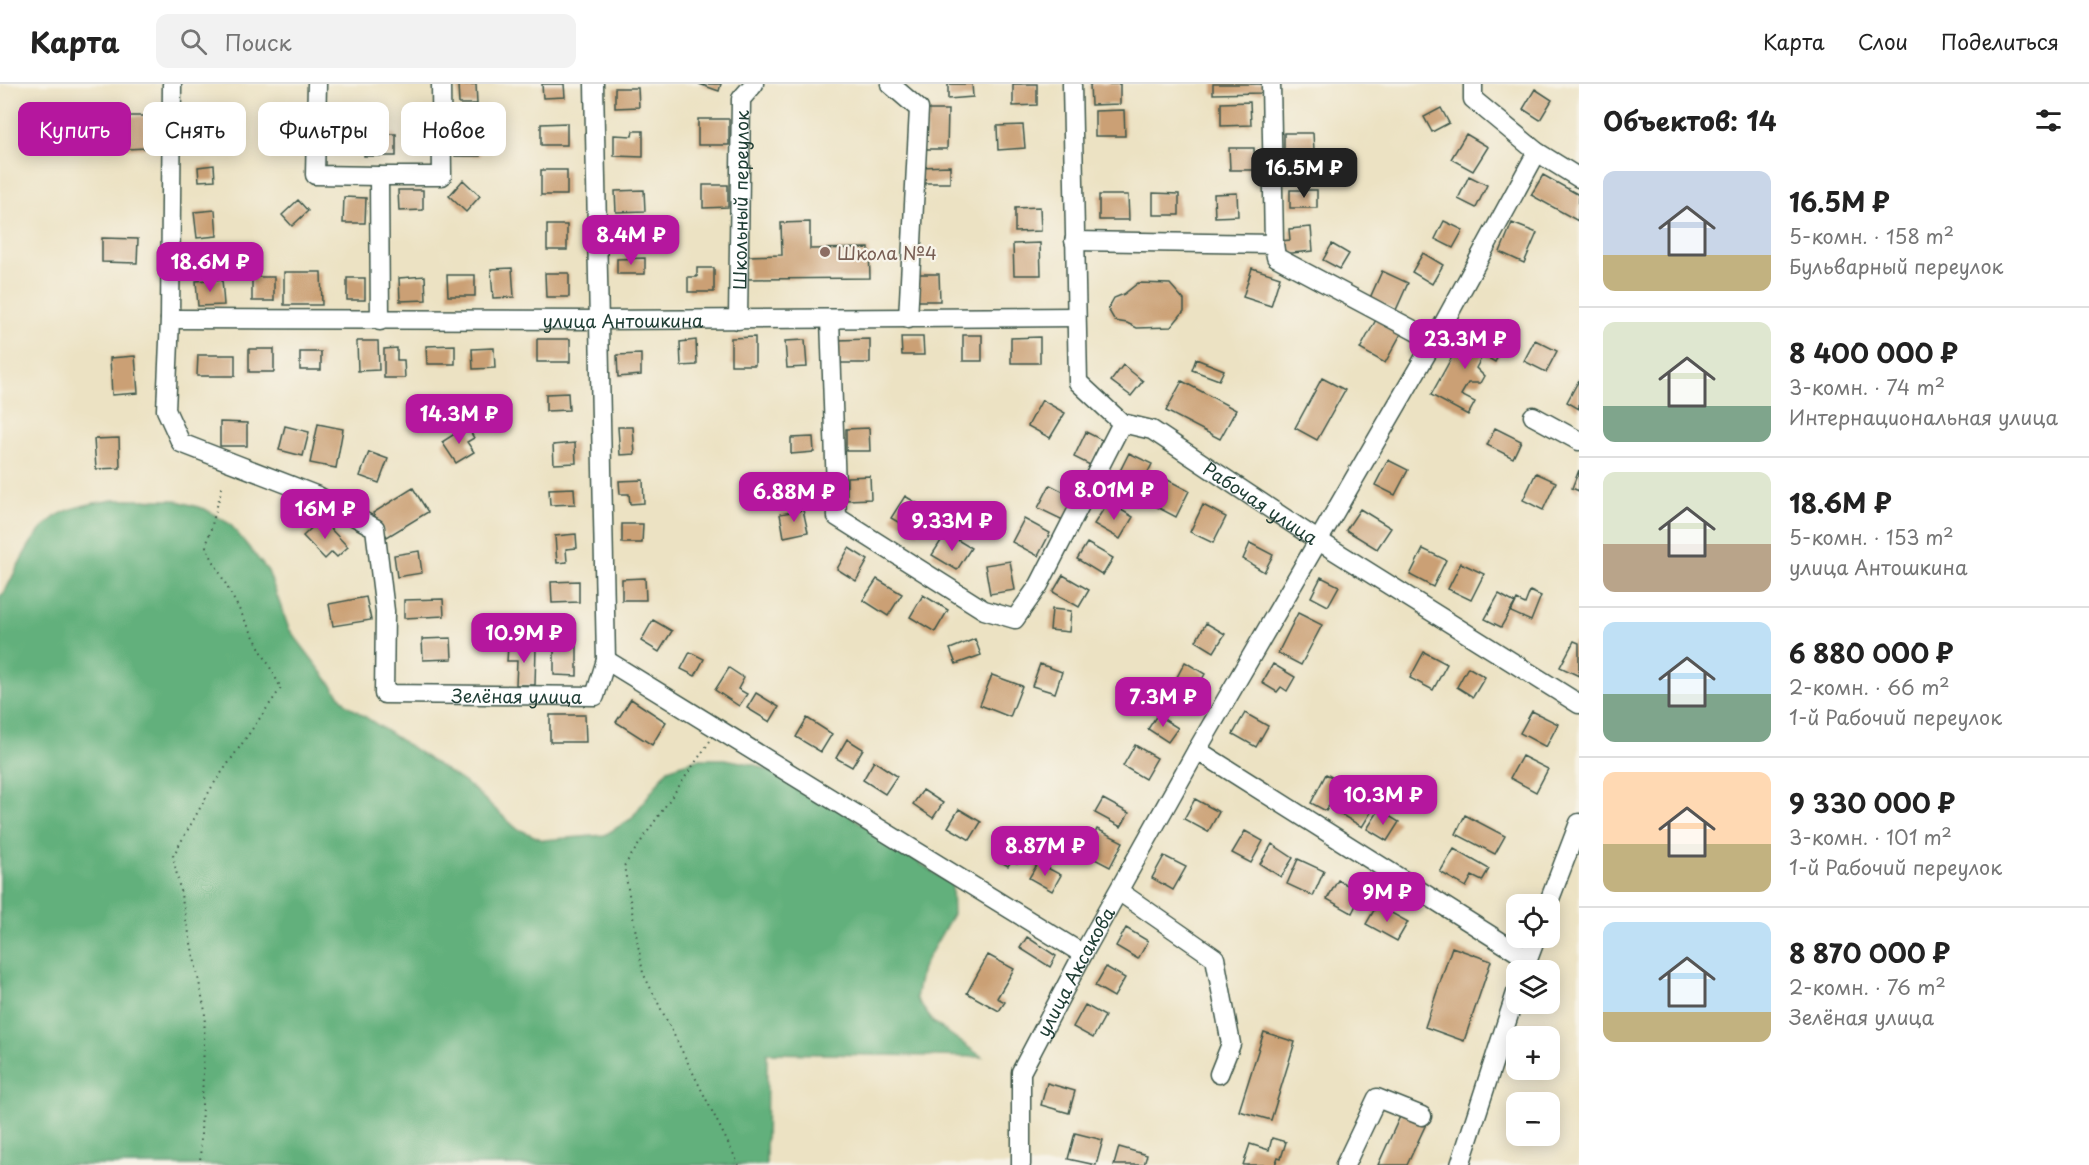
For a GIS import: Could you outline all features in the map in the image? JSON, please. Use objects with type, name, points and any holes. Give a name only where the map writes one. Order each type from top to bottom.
[{"type":"street","points":[[170,319],[172,84]]},
{"type":"street","points":[[317,84],[315,175],[442,176],[441,84]]},
{"type":"street","points":[[594,84],[606,660],[1083,954]]},
{"type":"street","name":"Школьный переулок","points":[[738,320],[741,99],[754,84]]},
{"type":"street","points":[[890,84],[919,109],[908,319]]},
{"type":"street","name":"Рабочая улица","points":[[1072,84],[1078,382],[1122,423],[1152,430],[1319,540],[1579,704]]},
{"type":"street","points":[[1271,84],[1276,257],[1434,341]]},
{"type":"street","points":[[1473,84],[1473,99],[1538,152],[1579,178]]},
{"type":"street","name":"улица Аксакова","points":[[1021,1165],[1021,1072],[1083,954],[1120,892],[1197,750],[1434,341],[1538,152]]},
{"type":"street","points":[[379,176],[380,321]]},
{"type":"street","points":[[1074,241],[1274,244]]},
{"type":"street","name":"улица Антошкина","points":[[170,319],[380,321],[1076,317]]},
{"type":"street","name":"Зелёная улица","points":[[170,319],[166,410],[181,443],[318,496],[375,528],[385,611],[384,694],[595,696],[606,660]]},
{"type":"street","points":[[830,319],[837,517],[984,610],[1016,619],[1039,585],[1122,423]]},
{"type":"street","points":[[1533,416],[1579,441]]},
{"type":"street","points":[[1197,750],[1518,960]]},
{"type":"street","points":[[1552,894],[1579,823]]},
{"type":"street","points":[[1120,892],[1215,957],[1231,1044],[1219,1074]]},
{"type":"street","points":[[1460,1165],[1509,1014]]},
{"type":"street","points":[[1345,1165],[1377,1098],[1422,1116]]},
{"type":"path","points":[[200,1165],[204,1011],[173,856],[213,785],[281,688],[206,547],[223,484]]},
{"type":"path","points":[[718,729],[624,866],[643,973],[739,1165]]},
{"type":"green space","points":[[113,500],[174,500],[205,509],[230,524],[268,571],[289,629],[346,704],[471,787],[516,828],[543,840],[605,835],[631,819],[668,769],[697,759],[725,759],[756,765],[811,789],[952,885],[953,914],[922,968],[916,998],[933,1022],[982,1057],[767,1053],[766,1165],[0,1165],[0,596],[4,593],[32,542],[46,524],[69,510]]},
{"type":"building","points":[[476,84],[477,102],[459,102],[458,85]]},
{"type":"building","points":[[542,84],[564,84],[565,97],[543,98]]},
{"type":"building","points":[[699,84],[721,84],[719,91]]},
{"type":"building","points":[[948,84],[972,84],[973,97],[948,99]]},
{"type":"building","points":[[1013,84],[1037,84],[1037,105],[1013,106]]},
{"type":"building","points":[[1090,84],[1120,84],[1120,104],[1091,105]]},
{"type":"building","points":[[1213,84],[1262,84],[1262,93],[1213,94]]},
{"type":"building","points":[[615,88],[638,88],[639,107],[615,108]]},
{"type":"building","points":[[1535,89],[1552,100],[1540,120],[1523,109]]},
{"type":"building","points":[[1250,102],[1251,125],[1221,126],[1221,103]]},
{"type":"building","points":[[1441,108],[1449,123],[1432,132],[1424,117]]},
{"type":"building","points":[[926,110],[948,110],[947,149],[926,149]]},
{"type":"building","points":[[1124,110],[1125,136],[1095,136],[1095,111]]},
{"type":"building","points":[[131,116],[143,116],[143,148],[131,149]]},
{"type":"building","points":[[698,119],[729,119],[729,145],[698,145]]},
{"type":"building","points":[[567,123],[567,145],[541,145],[541,124]]},
{"type":"building","points":[[1023,125],[1025,148],[998,150],[997,126]]},
{"type":"building","points":[[633,131],[643,131],[643,157],[614,156],[614,135],[632,136]]},
{"type":"building","points":[[1284,133],[1313,133],[1314,151],[1284,152]]},
{"type":"building","points":[[389,134],[396,134],[396,156],[389,156]]},
{"type":"building","points":[[1466,134],[1488,147],[1473,171],[1451,159]]},
{"type":"building","points":[[1229,148],[1254,148],[1255,170],[1230,170]]},
{"type":"building","points":[[214,165],[215,180],[199,181],[198,167]]},
{"type":"building","points":[[950,166],[950,183],[920,183],[920,167]]},
{"type":"building","points":[[541,170],[567,170],[567,195],[541,195]]},
{"type":"building","points":[[1543,175],[1579,195],[1578,221],[1531,195]]},
{"type":"building","points":[[1469,176],[1487,185],[1476,208],[1458,199]]},
{"type":"building","points":[[463,180],[480,196],[466,212],[449,196]]},
{"type":"building","points":[[703,185],[728,185],[728,207],[703,208]]},
{"type":"building","points":[[398,190],[423,190],[423,210],[399,211]]},
{"type":"building","points":[[644,190],[645,211],[616,212],[615,191]]},
{"type":"building","points":[[1290,190],[1317,190],[1317,208],[1290,208]]},
{"type":"building","points":[[1153,193],[1179,194],[1179,215],[1153,215]]},
{"type":"building","points":[[1237,193],[1238,216],[1215,217],[1214,194]]},
{"type":"building","points":[[1099,195],[1128,195],[1129,220],[1099,220]]},
{"type":"building","points":[[344,197],[366,198],[365,223],[343,223]]},
{"type":"building","points":[[298,200],[308,211],[292,226],[282,215]]},
{"type":"building","points":[[1040,207],[1041,231],[1015,232],[1015,208]]},
{"type":"building","points":[[215,210],[217,236],[197,238],[194,212]]},
{"type":"building","points":[[1444,221],[1463,230],[1453,248],[1435,239]]},
{"type":"building","name":"Школа №4","points":[[810,222],[810,249],[869,248],[870,278],[748,279],[748,256],[782,255],[781,223]]},
{"type":"building","points":[[1512,223],[1537,233],[1524,263],[1500,252]]},
{"type":"building","points":[[547,225],[567,225],[567,250],[547,250]]},
{"type":"building","points":[[1311,227],[1313,251],[1281,254],[1280,241],[1290,240],[1289,229]]},
{"type":"building","points":[[102,238],[138,239],[137,263],[102,262]]},
{"type":"building","points":[[1040,243],[1041,275],[1014,275],[1013,244]]},
{"type":"building","points":[[1332,244],[1349,254],[1340,269],[1323,260]]},
{"type":"building","points":[[1423,253],[1443,265],[1432,284],[1412,272]]},
{"type":"building","points":[[645,258],[645,274],[617,274],[617,259]]},
{"type":"building","points":[[512,268],[514,297],[493,298],[491,269]]},
{"type":"building","points":[[697,268],[714,268],[714,292],[688,292],[688,277],[697,277]]},
{"type":"building","points":[[1252,268],[1280,277],[1271,306],[1243,297]]},
{"type":"building","points":[[1382,271],[1408,283],[1396,310],[1370,298]]},
{"type":"building","points":[[284,272],[321,272],[322,305],[284,305]]},
{"type":"building","points":[[545,273],[569,273],[569,297],[546,297]]},
{"type":"building","points":[[916,274],[939,274],[940,301],[916,301]]},
{"type":"building","points":[[447,275],[475,275],[475,296],[448,296]]},
{"type":"building","points":[[425,276],[426,300],[400,301],[399,278]]},
{"type":"building","points":[[252,277],[274,277],[274,301],[252,301]]},
{"type":"building","points":[[347,278],[365,278],[365,300],[347,300]]},
{"type":"building","points":[[222,279],[224,305],[198,306],[196,281]]},
{"type":"building","points":[[1138,283],[1170,284],[1184,300],[1184,311],[1171,327],[1137,328],[1115,321],[1108,309],[1114,298],[1124,294]]},
{"type":"building","points":[[1377,318],[1402,332],[1385,363],[1360,349]]},
{"type":"building","points":[[1468,328],[1503,347],[1495,362],[1483,355],[1476,368],[1484,376],[1480,383],[1468,383],[1461,395],[1475,402],[1468,415],[1431,395]]},
{"type":"building","points":[[963,335],[982,335],[982,361],[963,361]]},
{"type":"building","points":[[755,337],[755,365],[731,365],[731,338]]},
{"type":"building","points":[[901,337],[923,337],[924,355],[902,355]]},
{"type":"building","points":[[1040,337],[1040,363],[1011,363],[1011,338]]},
{"type":"building","points":[[537,339],[570,339],[570,362],[537,362]]},
{"type":"building","points":[[870,339],[870,363],[838,363],[838,340]]},
{"type":"building","points":[[696,340],[697,365],[681,366],[680,342]]},
{"type":"building","points":[[805,340],[807,367],[787,368],[785,341]]},
{"type":"building","points":[[1535,340],[1557,351],[1546,372],[1524,361]]},
{"type":"building","points":[[357,341],[378,341],[379,370],[358,371]]},
{"type":"building","points":[[455,345],[455,364],[427,364],[426,346]]},
{"type":"building","points":[[397,348],[397,360],[404,360],[405,378],[384,378],[384,349]]},
{"type":"building","points":[[494,348],[495,368],[473,369],[472,349]]},
{"type":"building","points":[[249,349],[274,349],[274,372],[249,372]]},
{"type":"building","points":[[300,352],[321,352],[321,370],[300,370]]},
{"type":"building","points":[[641,354],[641,375],[618,377],[617,355]]},
{"type":"building","points":[[198,355],[235,355],[235,376],[197,376]]},
{"type":"building","points":[[135,356],[138,393],[112,395],[110,358]]},
{"type":"building","points":[[1196,359],[1224,370],[1219,380],[1192,370]]},
{"type":"building","points":[[1123,365],[1143,381],[1131,396],[1111,381]]},
{"type":"building","points":[[1322,378],[1345,390],[1317,440],[1295,428]]},
{"type":"building","points":[[1579,380],[1579,409],[1567,402]]},
{"type":"building","points":[[1182,381],[1236,410],[1220,439],[1166,411]]},
{"type":"building","points":[[568,393],[569,410],[546,411],[546,394]]},
{"type":"building","points":[[1042,400],[1065,413],[1050,438],[1028,426]]},
{"type":"building","points":[[220,422],[247,423],[247,446],[220,446]]},
{"type":"building","points":[[318,424],[343,429],[336,468],[310,463]]},
{"type":"building","points":[[285,426],[309,432],[303,456],[279,450]]},
{"type":"building","points":[[467,426],[474,438],[467,442],[474,452],[456,463],[442,442]]},
{"type":"building","points":[[618,427],[633,427],[635,454],[620,455]]},
{"type":"building","points":[[869,428],[870,451],[846,451],[846,429]]},
{"type":"building","points":[[1495,428],[1521,441],[1513,458],[1487,445]]},
{"type":"building","points":[[1086,432],[1102,440],[1090,465],[1074,457]]},
{"type":"building","points":[[813,437],[814,452],[791,454],[791,438]]},
{"type":"building","points":[[119,438],[120,468],[96,469],[94,439]]},
{"type":"building","points":[[575,443],[576,463],[554,464],[553,445]]},
{"type":"building","points":[[369,452],[388,459],[379,483],[360,476]]},
{"type":"building","points":[[1129,453],[1152,464],[1139,490],[1116,479]]},
{"type":"building","points":[[1388,460],[1408,470],[1395,495],[1375,485]]},
{"type":"building","points":[[1579,470],[1579,491],[1572,488]]},
{"type":"building","points":[[1536,473],[1556,482],[1543,510],[1523,500]]},
{"type":"building","points":[[812,475],[813,505],[796,506],[795,476]]},
{"type":"building","points":[[870,476],[871,499],[847,500],[847,477]]},
{"type":"building","points":[[1166,479],[1189,491],[1176,517],[1153,505]]},
{"type":"building","points":[[643,480],[644,503],[630,504],[629,494],[620,494],[619,481]]},
{"type":"building","points":[[1050,485],[1076,498],[1065,521],[1038,508]]},
{"type":"building","points":[[413,488],[428,512],[387,537],[373,513]]},
{"type":"building","points":[[574,488],[575,504],[550,505],[549,489]]},
{"type":"building","points":[[905,496],[930,511],[917,533],[891,518]]},
{"type":"building","points":[[1108,502],[1133,517],[1120,539],[1094,524]]},
{"type":"building","points":[[1203,505],[1226,517],[1213,543],[1190,532]]},
{"type":"building","points":[[1360,509],[1391,528],[1377,549],[1346,530]]},
{"type":"building","points":[[803,510],[808,532],[784,537],[780,514]]},
{"type":"building","points":[[321,519],[348,547],[337,557],[332,552],[325,559],[303,536]]},
{"type":"building","points":[[1024,519],[1050,533],[1038,556],[1012,542]]},
{"type":"building","points":[[622,524],[643,524],[642,543],[622,543]]},
{"type":"building","points":[[946,533],[971,548],[957,570],[932,555]]},
{"type":"building","points":[[576,534],[577,548],[566,549],[567,562],[557,563],[555,536]]},
{"type":"building","points":[[1087,543],[1113,558],[1103,575],[1077,559]]},
{"type":"building","points":[[1250,543],[1273,555],[1264,572],[1243,559]]},
{"type":"building","points":[[849,548],[868,560],[856,581],[837,569]]},
{"type":"building","points":[[1423,549],[1446,560],[1433,587],[1410,575]]},
{"type":"building","points":[[419,551],[422,573],[397,577],[394,555]]},
{"type":"building","points":[[1010,561],[1015,590],[990,594],[985,565]]},
{"type":"building","points":[[1461,563],[1484,574],[1471,600],[1448,589]]},
{"type":"building","points":[[1063,575],[1089,590],[1079,607],[1053,592]]},
{"type":"building","points":[[1321,577],[1339,586],[1328,606],[1311,597]]},
{"type":"building","points":[[645,578],[646,600],[622,600],[622,579]]},
{"type":"building","points":[[877,579],[902,594],[888,616],[863,600]]},
{"type":"building","points":[[579,581],[579,602],[552,603],[551,582]]},
{"type":"building","points":[[1530,591],[1541,596],[1531,621],[1511,612],[1517,600],[1525,604]]},
{"type":"building","points":[[1499,594],[1515,603],[1501,627],[1485,619]]},
{"type":"building","points":[[923,595],[948,610],[935,632],[910,617]]},
{"type":"building","points":[[366,597],[371,620],[333,626],[329,604]]},
{"type":"building","points":[[443,599],[444,616],[404,618],[404,600]]},
{"type":"building","points":[[1052,609],[1071,611],[1069,632],[1050,630]]},
{"type":"building","points":[[1298,613],[1322,625],[1301,665],[1278,653]]},
{"type":"building","points":[[653,620],[672,631],[659,652],[641,641]]},
{"type":"building","points":[[1206,623],[1225,634],[1214,652],[1196,641]]},
{"type":"building","points":[[451,638],[452,659],[423,660],[422,639]]},
{"type":"building","points":[[975,639],[981,655],[956,664],[950,649]]},
{"type":"building","points":[[1574,641],[1579,643],[1579,676],[1560,667]]},
{"type":"building","points":[[508,646],[536,647],[535,685],[516,685],[517,661],[507,661]]},
{"type":"building","points":[[554,646],[577,646],[577,676],[554,675]]},
{"type":"building","points":[[690,652],[704,659],[695,676],[681,669]]},
{"type":"building","points":[[1424,652],[1447,664],[1433,690],[1410,678]]},
{"type":"building","points":[[1185,662],[1205,674],[1197,688],[1177,677]]},
{"type":"building","points":[[1040,664],[1062,672],[1055,693],[1032,686]]},
{"type":"building","points":[[1273,664],[1295,677],[1287,691],[1281,687],[1277,692],[1262,683]]},
{"type":"building","points":[[1468,667],[1485,677],[1473,697],[1457,687]]},
{"type":"building","points":[[729,668],[744,678],[738,689],[747,694],[739,706],[715,690]]},
{"type":"building","points":[[992,675],[1022,686],[1010,717],[980,705]]},
{"type":"building","points":[[756,693],[779,707],[770,722],[747,708]]},
{"type":"building","points":[[631,699],[666,722],[652,745],[616,722]]},
{"type":"building","points":[[1532,711],[1558,724],[1546,747],[1520,733]]},
{"type":"building","points":[[1245,713],[1268,726],[1256,747],[1233,734]]},
{"type":"building","points":[[550,715],[585,715],[586,742],[550,742]]},
{"type":"building","points":[[1157,715],[1178,728],[1168,742],[1148,729]]},
{"type":"building","points":[[807,718],[832,734],[821,752],[796,737]]},
{"type":"building","points":[[847,739],[863,749],[852,767],[836,758]]},
{"type":"building","points":[[1135,745],[1157,758],[1145,779],[1123,766]]},
{"type":"building","points":[[1522,756],[1548,769],[1536,792],[1510,778]]},
{"type":"building","points":[[874,761],[897,776],[885,794],[863,780]]},
{"type":"building","points":[[1326,774],[1341,782],[1326,811],[1311,803]]},
{"type":"building","points":[[1352,789],[1376,804],[1362,827],[1337,812]]},
{"type":"building","points":[[923,790],[943,803],[933,818],[913,804]]},
{"type":"building","points":[[1103,799],[1129,813],[1121,827],[1095,813]]},
{"type":"building","points":[[1195,799],[1219,812],[1208,832],[1184,819]]},
{"type":"building","points":[[959,809],[981,822],[970,840],[948,827]]},
{"type":"building","points":[[1379,810],[1399,822],[1387,841],[1367,829]]},
{"type":"building","points":[[1465,815],[1505,836],[1495,854],[1456,834]]},
{"type":"building","points":[[1097,829],[1123,842],[1110,867],[1085,854]]},
{"type":"building","points":[[1245,831],[1263,841],[1251,863],[1232,853]]},
{"type":"building","points":[[1005,841],[1023,852],[1017,863],[1012,860],[1008,866],[995,858]]},
{"type":"building","points":[[1272,844],[1293,858],[1281,877],[1260,864]]},
{"type":"building","points":[[1454,849],[1489,869],[1482,881],[1472,876],[1466,887],[1440,872]]},
{"type":"building","points":[[1164,856],[1186,867],[1173,890],[1152,878]]},
{"type":"building","points":[[1298,859],[1324,871],[1313,896],[1287,884]]},
{"type":"building","points":[[1038,863],[1061,875],[1052,891],[1029,878]]},
{"type":"building","points":[[1338,880],[1362,893],[1352,913],[1327,899]]},
{"type":"building","points":[[1377,905],[1408,922],[1397,941],[1366,924]]},
{"type":"building","points":[[1126,928],[1148,941],[1138,959],[1116,946]]},
{"type":"building","points":[[1027,937],[1056,956],[1050,967],[1020,948]]},
{"type":"building","points":[[1452,947],[1491,961],[1464,1041],[1425,1027]]},
{"type":"building","points":[[988,955],[1014,969],[997,998],[1005,1002],[999,1011],[967,993]]},
{"type":"building","points":[[1106,967],[1125,978],[1114,997],[1095,986]]},
{"type":"building","points":[[1085,1005],[1105,1016],[1093,1038],[1073,1027]]},
{"type":"building","points":[[1264,1032],[1295,1042],[1271,1120],[1239,1111]]},
{"type":"building","points":[[1047,1083],[1075,1091],[1069,1113],[1041,1105]]},
{"type":"building","points":[[1402,1112],[1426,1124],[1407,1165],[1378,1165]]},
{"type":"building","points":[[1075,1133],[1103,1140],[1096,1165],[1068,1159]]},
{"type":"building","points":[[1272,1138],[1286,1142],[1281,1158],[1278,1157],[1275,1165],[1243,1165],[1250,1144],[1269,1150]]},
{"type":"building","points":[[1119,1147],[1147,1155],[1144,1165],[1114,1165]]},
{"type":"place","name":"Школа №4","points":[[825,252]]}]
